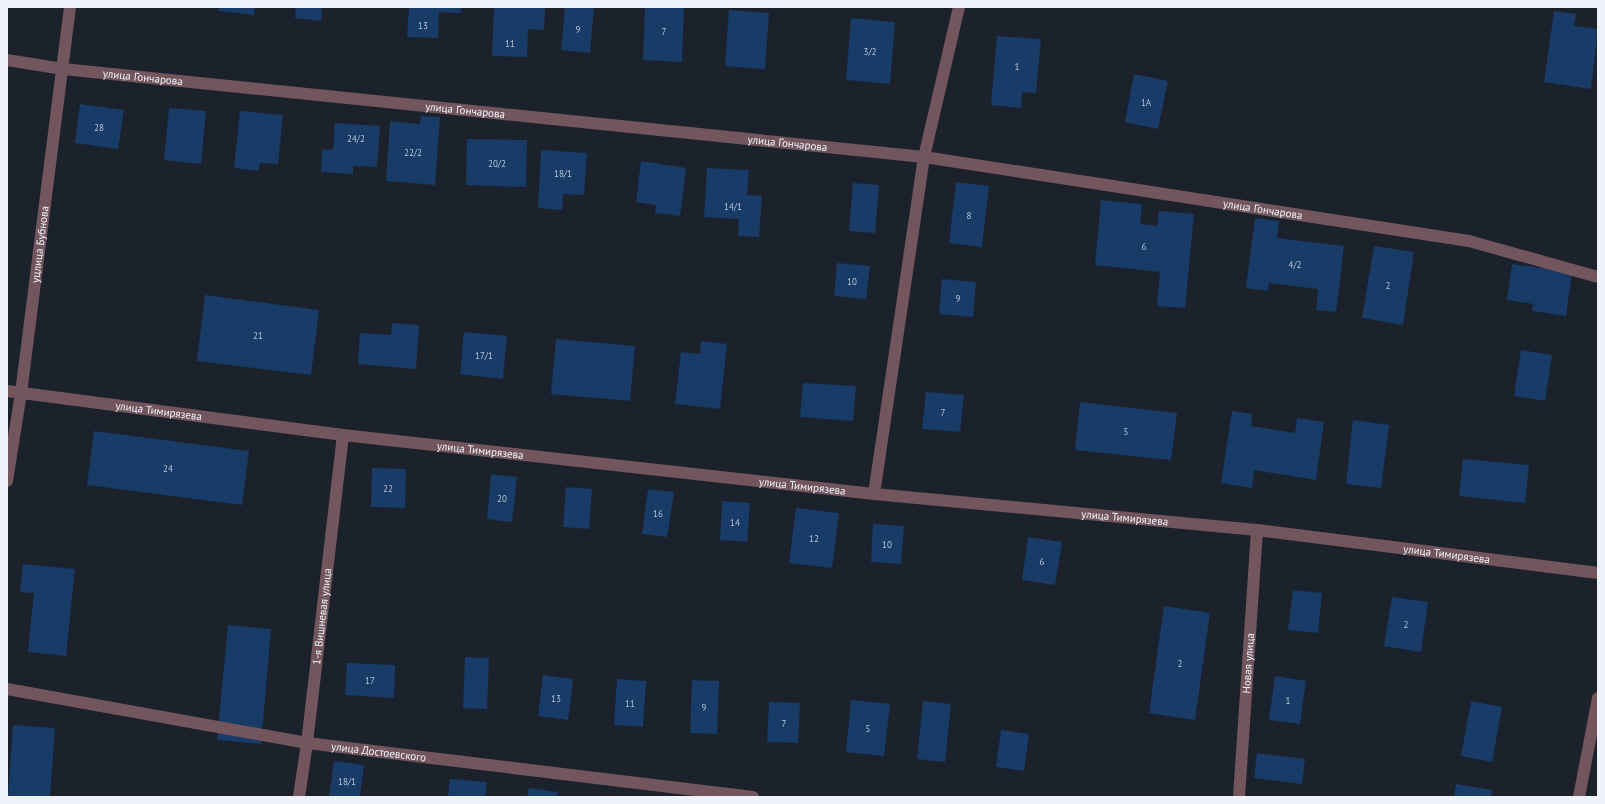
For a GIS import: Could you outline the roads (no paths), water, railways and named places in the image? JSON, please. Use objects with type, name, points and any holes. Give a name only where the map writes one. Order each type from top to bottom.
[{"type":"street","name":"уцлица Бубнова","points":[[7,481],[21,393],[70,7]]},
{"type":"street","points":[[874,494],[924,157],[959,7]]},
{"type":"street","name":"улица Гончарова","points":[[7,60],[63,69],[924,157],[1470,241],[1598,277]]},
{"type":"street","name":"улица Тимирязева","points":[[7,391],[343,435],[874,494],[1257,530],[1598,573]]},
{"type":"street","name":"1-я Вишневая улица","points":[[298,797],[343,435]]},
{"type":"street","name":"Новая улица","points":[[1239,797],[1257,530]]},
{"type":"street","name":"улица Достоевского","points":[[7,689],[306,742],[752,797]]},
{"type":"street","points":[[1579,797],[1598,698]]}]
